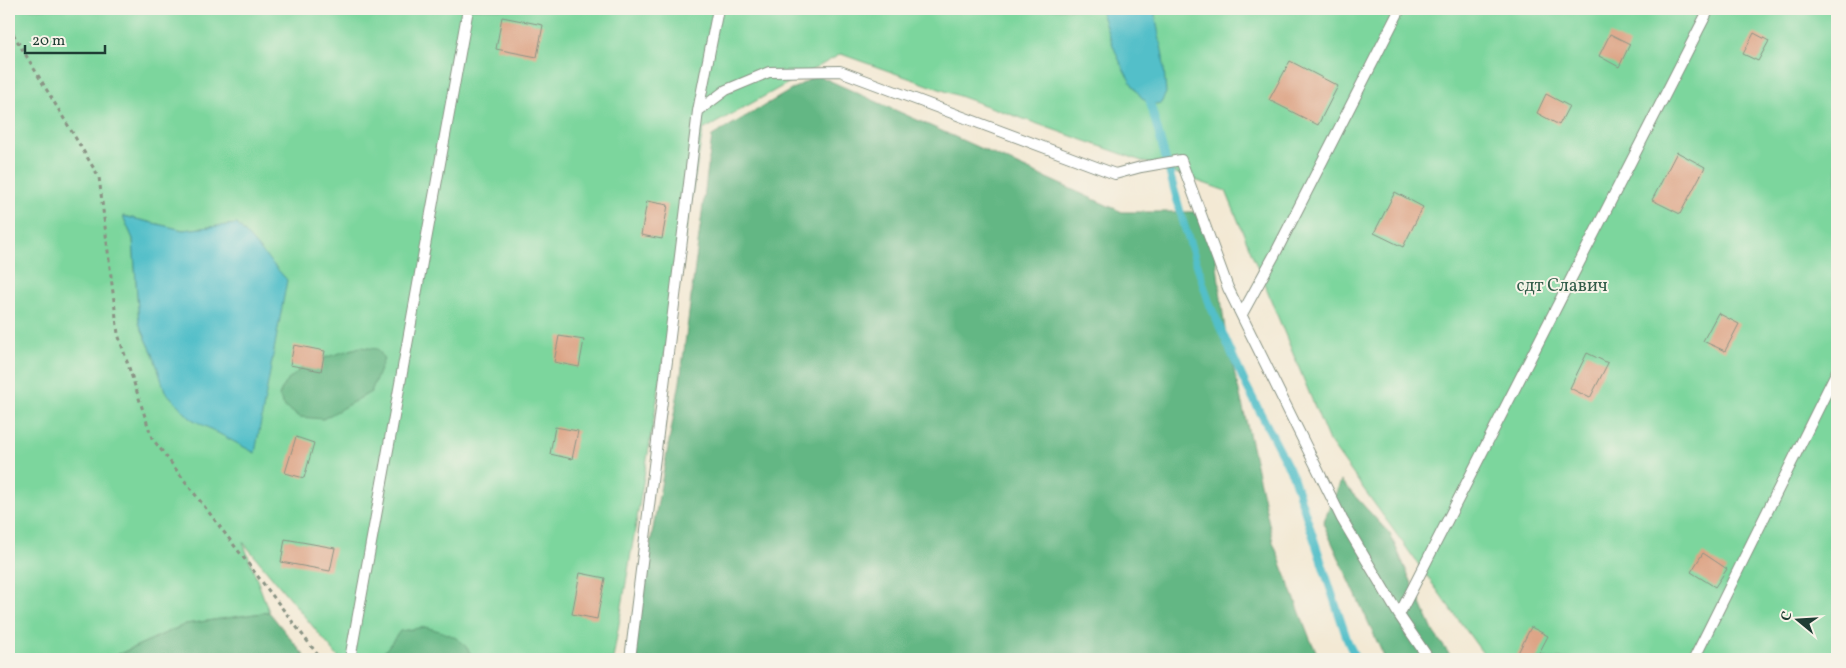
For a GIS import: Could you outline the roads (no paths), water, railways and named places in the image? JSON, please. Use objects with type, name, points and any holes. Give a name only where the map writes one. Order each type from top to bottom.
[{"type":"lane","points":[[350,659],[468,9]]},
{"type":"lane","points":[[630,659],[698,111],[718,9]]},
{"type":"lane","points":[[1242,314],[1280,244],[1400,9]]},
{"type":"lane","points":[[1398,616],[1709,9]]},
{"type":"lane","points":[[698,111],[726,90],[769,72],[840,71],[1116,174],[1141,167],[1181,160],[1228,288],[1342,519],[1398,616],[1429,659]]},
{"type":"lane","points":[[1694,659],[1837,371]]},
{"type":"water","points":[[1100,9],[1154,9],[1163,56],[1166,93],[1161,103],[1150,105],[1126,75]]},
{"type":"water","points":[[123,216],[183,230],[237,224],[287,280],[255,453],[190,418],[165,391],[153,354],[139,323],[133,239]]},
{"type":"waterway","points":[[1148,95],[1184,225],[1210,305],[1245,383],[1293,476],[1348,642],[1356,659]]},
{"type":"park label","name":"сдт Славич","points":[[1562,285]]}]
